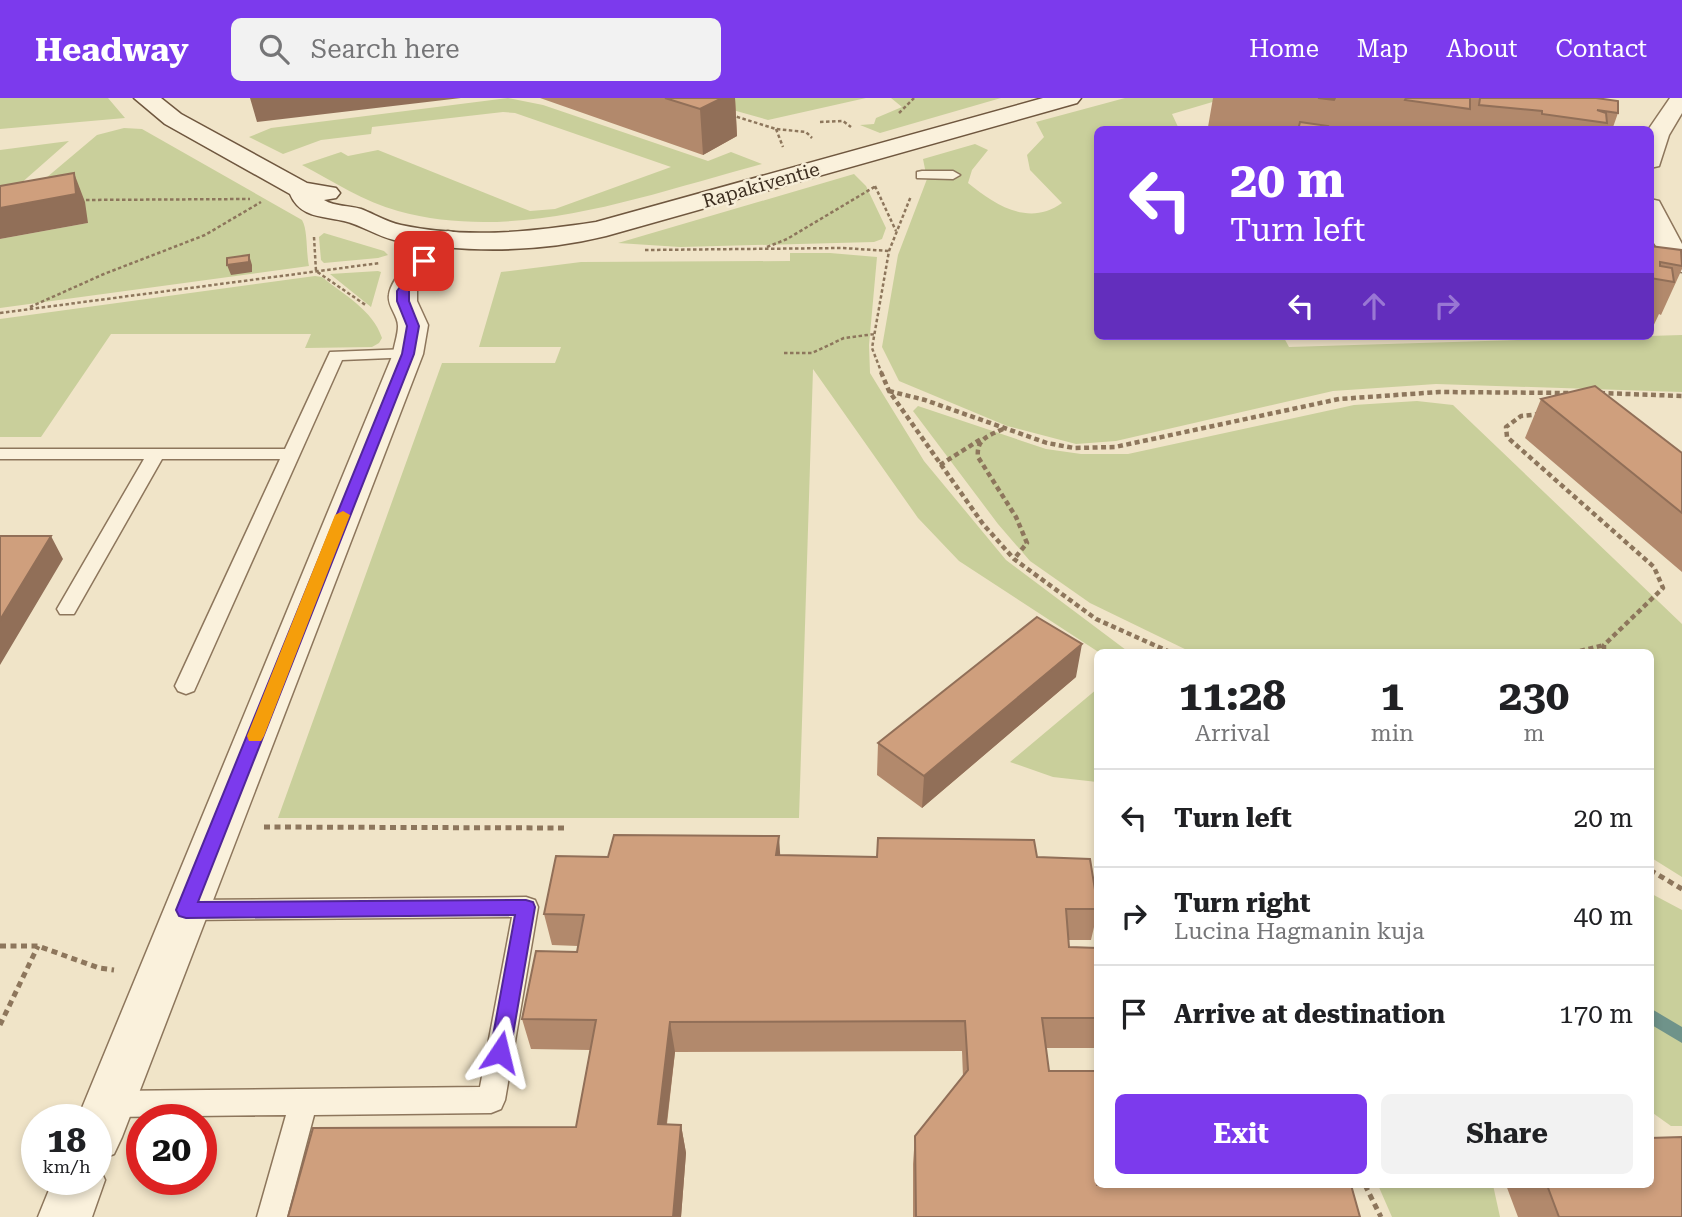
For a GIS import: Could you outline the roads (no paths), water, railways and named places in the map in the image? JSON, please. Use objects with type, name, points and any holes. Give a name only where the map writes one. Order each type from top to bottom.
[{"type":"main road","name":"Rapakiventie","points":[[146,98],[173,119],[301,190],[306,201],[324,211],[350,215],[396,232],[477,242],[533,240],[597,230],[1069,98]]},
{"type":"main road","points":[[1654,142],[1664,119],[1682,98]]},
{"type":"main road","points":[[1654,216],[1664,238],[1682,264]]},
{"type":"main road","points":[[110,1104],[408,354],[413,326],[403,301],[403,291],[424,261],[448,239]]},
{"type":"main road","points":[[65,1217],[73,1195]]},
{"type":"lane","points":[[922,175],[953,175]]},
{"type":"lane","points":[[186,686],[337,355],[408,354]]},
{"type":"lane","points":[[0,454],[291,454]]},
{"type":"lane","points":[[67,609],[156,454]]},
{"type":"lane","points":[[112,1120],[304,1102],[491,1100],[526,907],[186,910]]},
{"type":"lane","points":[[272,1217],[304,1102]]},
{"type":"waterway","points":[[1654,1018],[1682,1036]]}]
